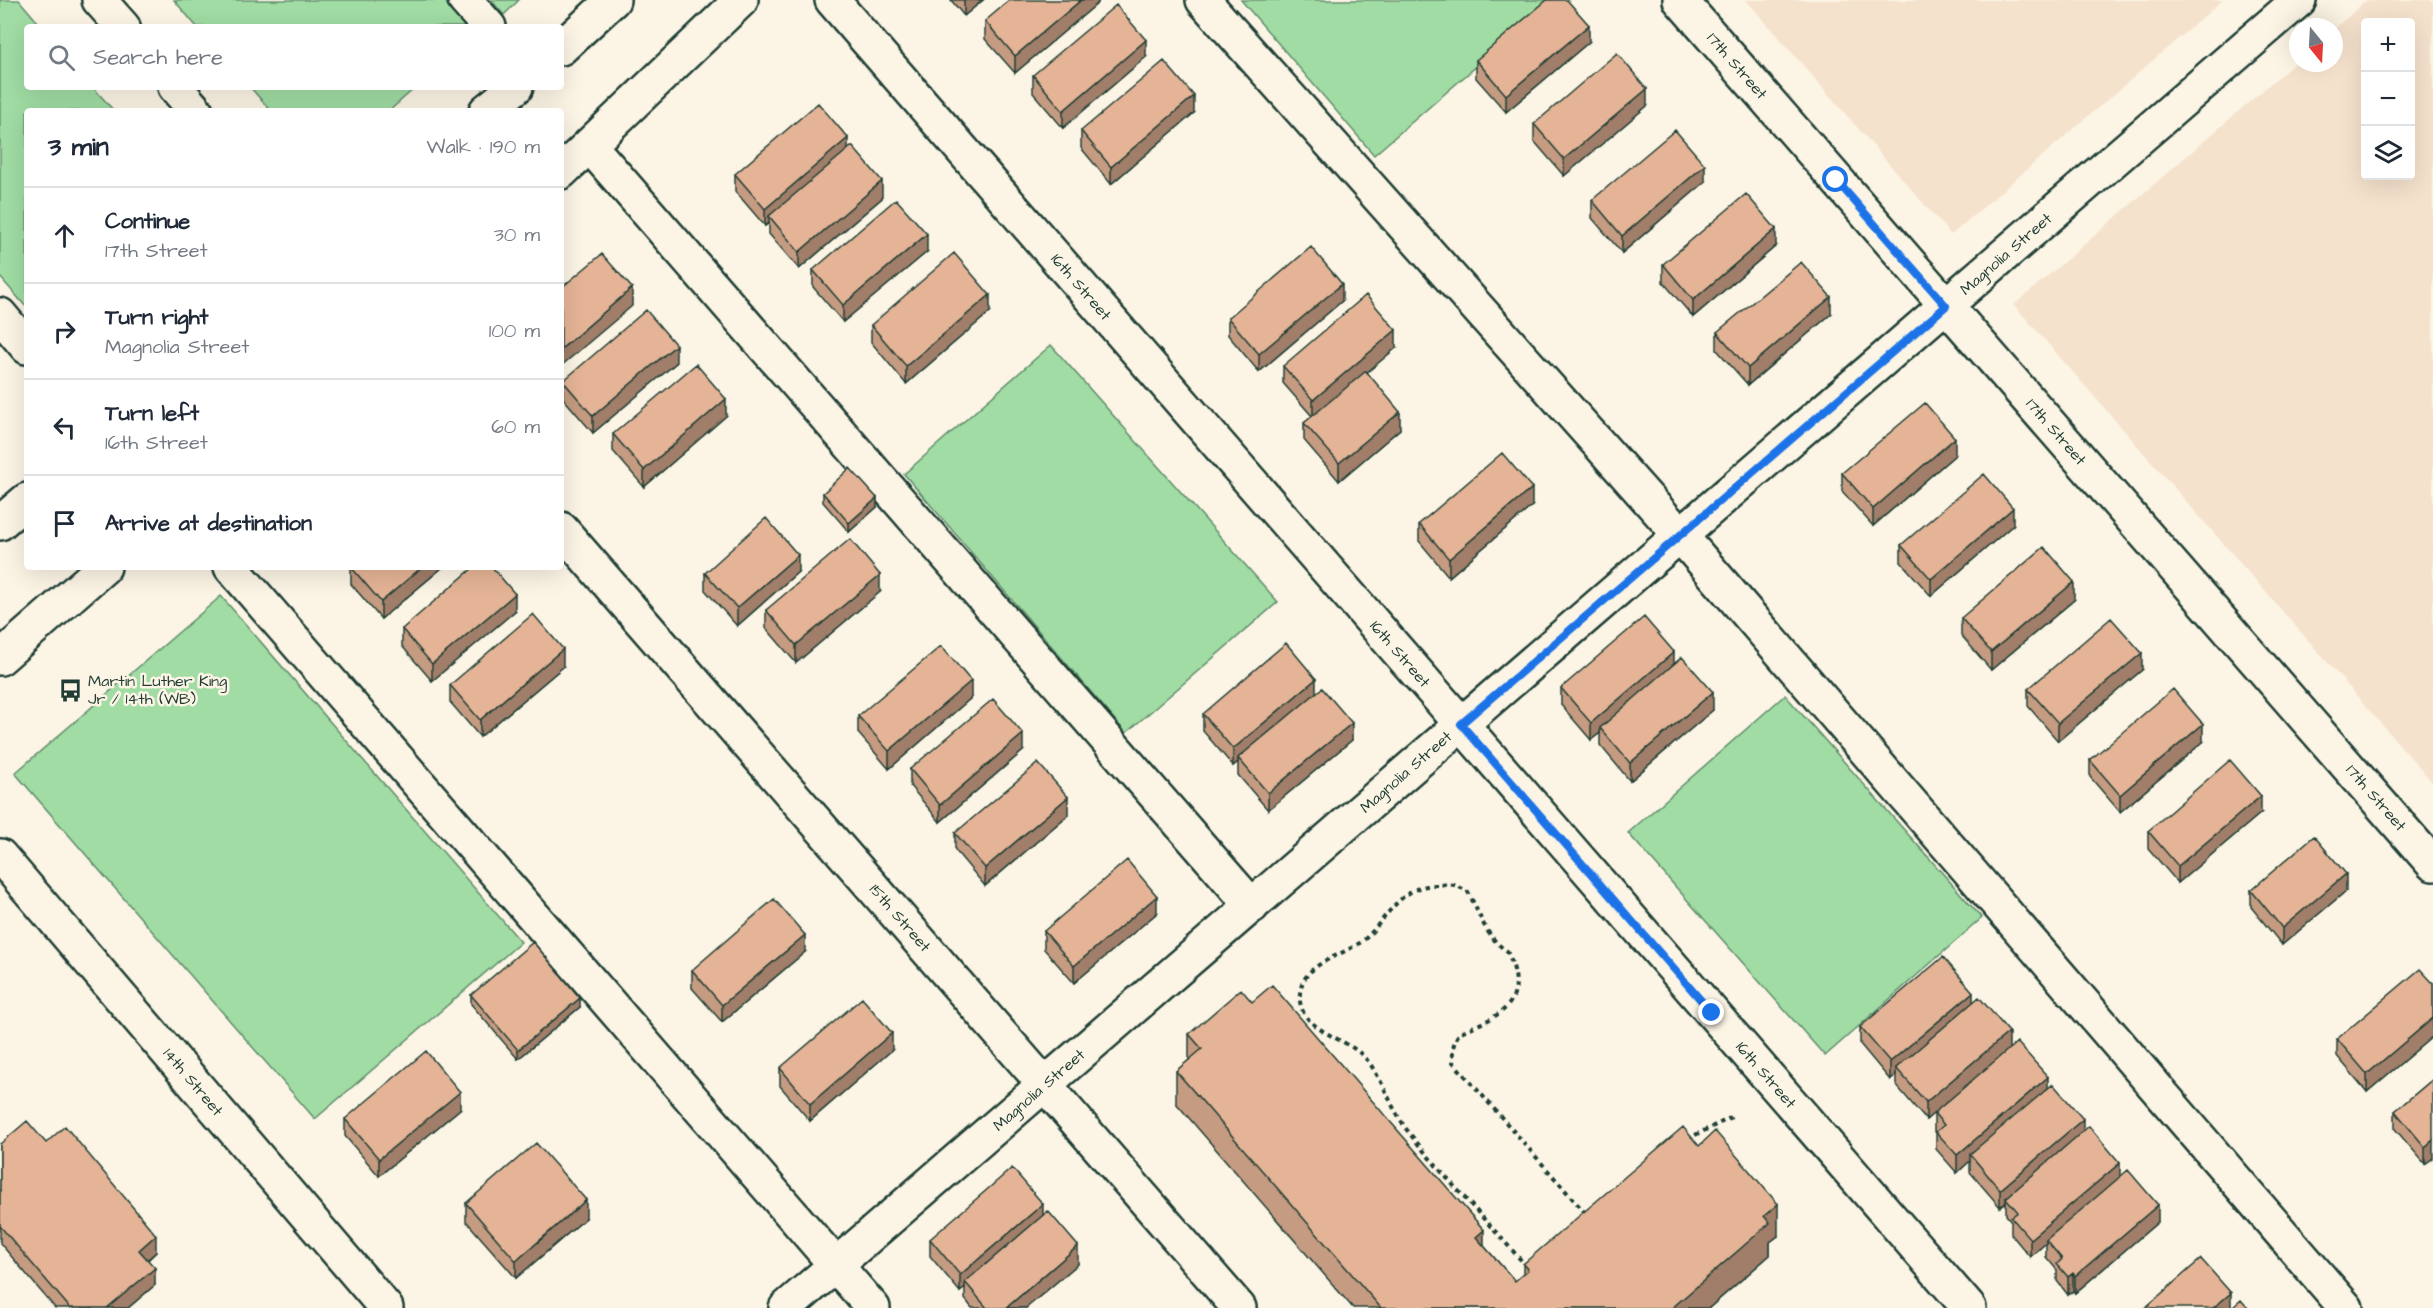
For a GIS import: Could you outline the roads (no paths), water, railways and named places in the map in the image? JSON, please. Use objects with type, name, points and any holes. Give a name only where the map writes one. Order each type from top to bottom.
[{"type":"street","points":[[99,0],[120,24]]},
{"type":"street","points":[[465,0],[486,24]]},
{"type":"street","points":[[564,45],[613,0]]},
{"type":"street","points":[[564,169],[741,0]]},
{"type":"street","name":"16th Street","points":[[832,0],[1969,1308]]},
{"type":"street","points":[[1203,0],[1680,536],[2346,1308]]},
{"type":"street","name":"17th Street","points":[[1680,0],[2433,864]]},
{"type":"street","name":"Magnolia Street","points":[[786,1308],[2299,0]]},
{"type":"street","points":[[178,90],[193,108]]},
{"type":"street","points":[[490,108],[512,90]]},
{"type":"street","points":[[590,147],[1252,906]]},
{"type":"street","points":[[0,315],[24,343]]},
{"type":"street","points":[[0,523],[24,503]]},
{"type":"street","name":"15th Street","points":[[564,532],[1239,1308]]},
{"type":"street","points":[[0,658],[101,570]]},
{"type":"street","points":[[234,570],[873,1308]]},
{"type":"street","points":[[0,635],[32,629]]},
{"type":"street","name":"14th Street","points":[[0,856],[386,1308]]},
{"type":"place","name":"Martin Luther King Jr / 14th (WB)","points":[[70,690]]}]
